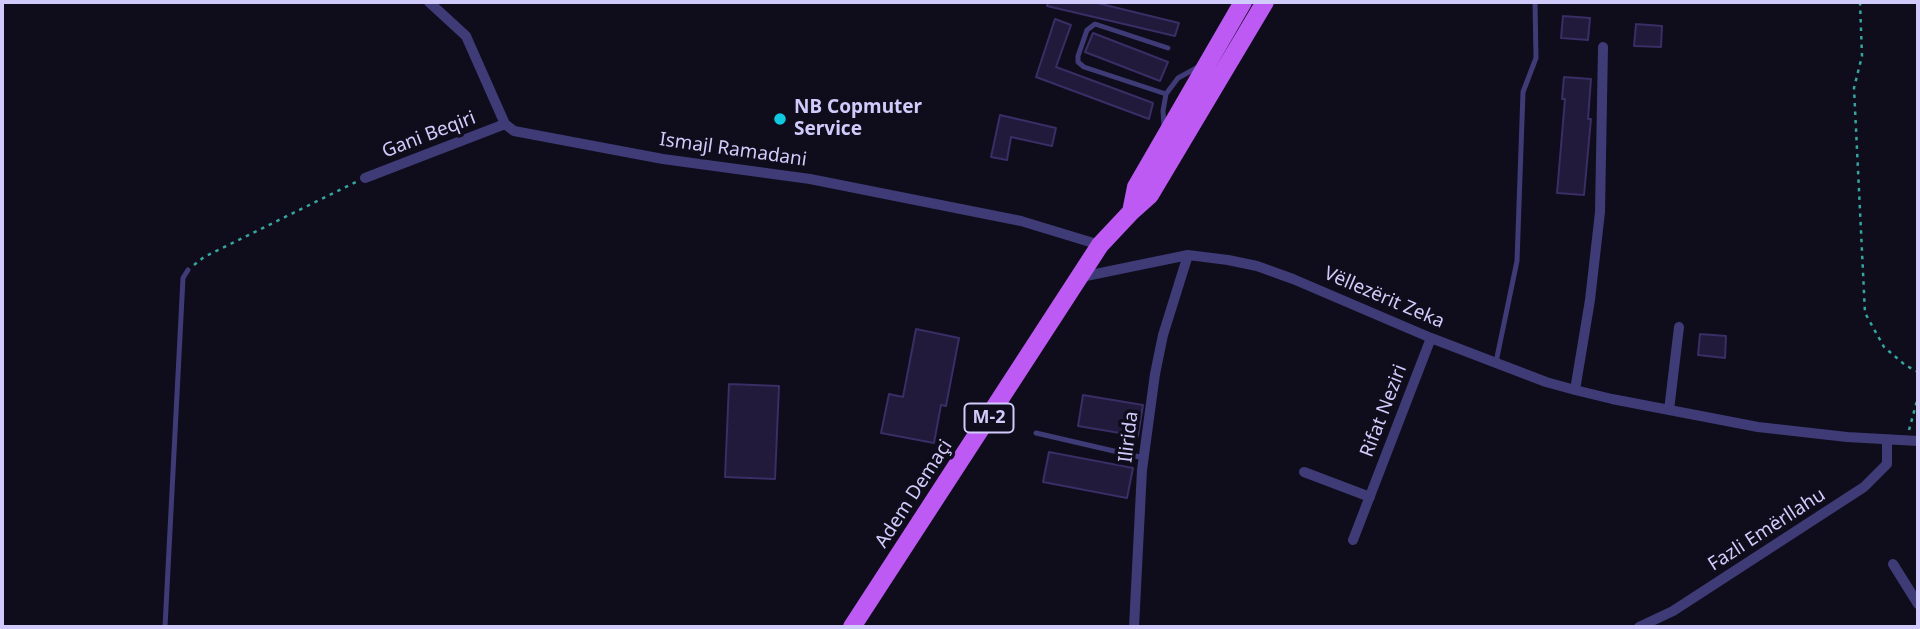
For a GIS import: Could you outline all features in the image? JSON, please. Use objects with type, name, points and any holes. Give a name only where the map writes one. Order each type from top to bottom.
[{"type":"main road","name":"Adem Demaçi","points":[[1131,212],[1136,187],[1243,2]]},
{"type":"main road","name":"Adem Demaçi","points":[[852,627],[1100,245],[1150,195],[1265,2]]},
{"type":"street","points":[[429,2],[466,36],[505,124]]},
{"type":"street","points":[[1575,390],[1590,300],[1600,212],[1603,47]]},
{"type":"street","name":"Gani Beqiri","points":[[365,178],[505,124]]},
{"type":"street","name":"Ismajl Ramadani","points":[[505,124],[523,135],[663,159],[810,179],[1021,221],[1100,245]]},
{"type":"street","name":"Vëllezërit Zeka","points":[[1081,277],[1188,255],[1228,260],[1269,270],[1349,301],[1430,338],[1546,382],[1575,390],[1759,427],[1918,442]]},
{"type":"street","name":"Ilirida","points":[[1134,627],[1144,458],[1155,374],[1163,335],[1188,255]]},
{"type":"street","points":[[1669,410],[1679,327]]},
{"type":"street","name":"Rifat Neziri","points":[[1353,540],[1430,338]]},
{"type":"street","name":"Fazli Emërllahu","points":[[1640,627],[1673,611],[1864,487],[1887,464],[1887,440]]},
{"type":"street","points":[[1304,472],[1370,497]]},
{"type":"street","points":[[1893,564],[1918,604]]},
{"type":"lane","points":[[1496,362],[1517,261],[1523,92],[1536,58],[1535,2]]},
{"type":"lane","points":[[1166,94],[1084,67],[1077,56],[1087,30],[1095,24],[1168,48]]},
{"type":"lane","points":[[1166,137],[1163,111],[1166,94],[1178,78],[1209,62]]},
{"type":"lane","points":[[165,627],[183,278],[188,270]]},
{"type":"lane","points":[[1036,433],[1144,458]]},
{"type":"path","points":[[1860,2],[1861,56],[1854,88],[1865,313],[1884,346],[1905,365],[1918,372]]},
{"type":"path","points":[[188,270],[204,257],[365,178]]},
{"type":"path","points":[[1906,440],[1918,397]]},
{"type":"building","points":[[1048,2],[1093,2],[1179,23],[1175,36],[1047,6]]},
{"type":"building","points":[[1563,16],[1590,18],[1588,40],[1561,38]]},
{"type":"building","points":[[1055,19],[1071,25],[1056,67],[1153,103],[1149,119],[1036,77]]},
{"type":"building","points":[[1636,24],[1662,26],[1661,47],[1634,46]]},
{"type":"building","points":[[1093,33],[1168,62],[1160,81],[1085,52]]},
{"type":"building","points":[[1564,77],[1591,79],[1588,119],[1591,119],[1584,195],[1557,193],[1565,99],[1562,99]]},
{"type":"building","points":[[1000,115],[1056,128],[1052,146],[1011,137],[1007,160],[991,157]]},
{"type":"building","points":[[916,329],[959,338],[946,406],[941,405],[934,443],[881,433],[889,394],[903,397]]},
{"type":"building","points":[[1700,334],[1726,336],[1725,358],[1698,355]]},
{"type":"building","points":[[729,384],[779,386],[775,479],[725,477]]},
{"type":"building","points":[[1083,395],[1143,405],[1138,436],[1078,426]]},
{"type":"building","points":[[1049,452],[1133,468],[1127,498],[1043,482]]},
{"type":"place","name":"NB Copmuter Service","points":[[780,119]]}]
